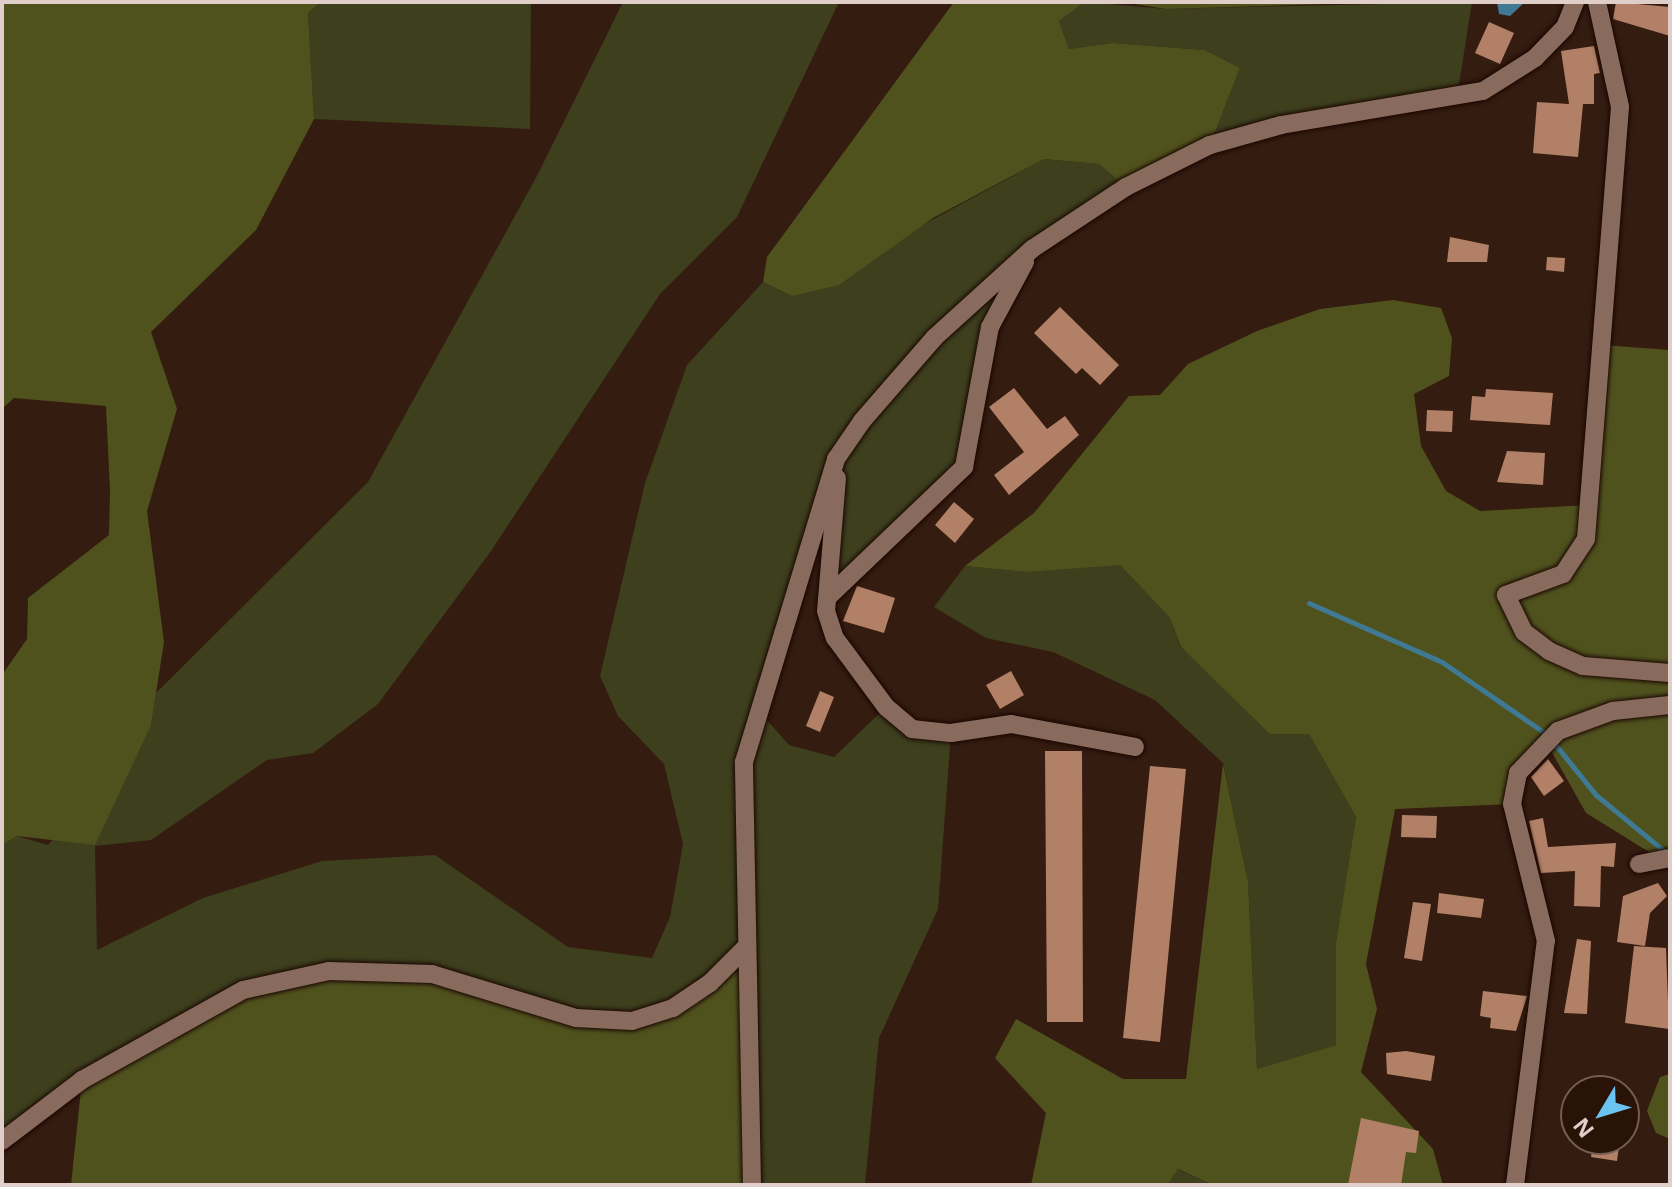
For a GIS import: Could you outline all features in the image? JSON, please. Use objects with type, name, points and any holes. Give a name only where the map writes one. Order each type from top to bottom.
[{"type":"street","points":[[752,1185],[744,762],[836,459],[935,337],[1032,249],[1126,187],[1210,145],[1483,91],[1535,58],[1565,27],[1575,2]]},
{"type":"street","points":[[1597,2],[1620,107],[1586,539],[1578,562],[1563,574],[1506,595],[1524,632],[1549,651],[1583,666],[1670,673]]},
{"type":"street","points":[[827,598],[964,467],[990,327],[1032,249]]},
{"type":"street","points":[[836,459],[827,598],[835,638],[886,707],[912,729],[951,733],[1011,724],[1135,747]]},
{"type":"street","points":[[1515,1185],[1546,941],[1512,804],[1518,773],[1538,745],[1558,731],[1613,711],[1670,705]]},
{"type":"street","points":[[1639,864],[1669,859]]},
{"type":"street","points":[[2,1141],[82,1080],[243,990],[329,971],[432,974],[576,1018],[632,1021],[673,1008],[710,983],[747,946]]},
{"type":"green space","points":[[321,2],[531,2],[530,129],[314,119],[308,13]]},
{"type":"green space","points":[[623,2],[839,2],[737,217],[660,294],[491,551],[378,704],[313,753],[267,760],[151,840],[95,846],[97,950],[203,898],[322,861],[435,855],[568,947],[652,958],[670,917],[683,844],[664,764],[618,716],[600,676],[645,483],[687,365],[763,282],[792,296],[1044,159],[1099,164],[1126,187],[1032,249],[990,327],[964,467],[827,598],[836,463],[759,711],[789,745],[834,757],[886,707],[912,729],[951,733],[938,909],[879,1038],[865,1185],[752,1185],[710,983],[632,1021],[243,990],[2,1141],[2,845],[17,836],[48,845],[151,725],[156,693],[368,482],[537,176]]},
{"type":"green space","points":[[1085,2],[1166,9],[1472,2],[1457,97],[1210,145],[1240,68],[1205,50],[1112,43],[1069,49],[1059,21]]},
{"type":"green space","points":[[1119,564],[1170,618],[1181,648],[1309,734],[1356,817],[1336,942],[1336,1045],[1257,1069],[1248,882],[1223,763],[1155,700],[1053,652],[986,638],[934,607],[965,566],[1027,572]]},
{"type":"green space","points":[[1177,1169],[1213,1185],[1167,1185]]},
{"type":"shaded area","points":[[2,2],[321,2],[308,13],[314,119],[256,230],[151,332],[177,409],[147,511],[164,642],[151,725],[95,845],[17,836],[2,845],[2,675],[27,639],[28,598],[109,535],[110,491],[106,406],[14,398],[2,409]]},
{"type":"shaded area","points":[[954,2],[1085,2],[1059,21],[1069,49],[1112,43],[1205,50],[1240,68],[1210,145],[1126,187],[1099,164],[1044,159],[933,218],[839,285],[792,296],[763,282],[767,257]]},
{"type":"shaded area","points":[[1122,2],[1387,2],[1166,9]]},
{"type":"shaded area","points":[[1393,300],[1441,308],[1452,338],[1449,376],[1414,394],[1421,446],[1446,491],[1480,511],[1589,505],[1602,345],[1670,350],[1670,865],[1586,813],[1545,740],[1512,804],[1395,809],[1366,964],[1377,1009],[1361,1072],[1433,1149],[1443,1185],[1213,1185],[1178,1169],[1167,1185],[1031,1185],[1046,1113],[995,1058],[1016,1019],[1123,1079],[1186,1079],[1223,764],[1248,882],[1257,1069],[1336,1045],[1336,942],[1356,817],[1309,734],[1270,734],[1181,647],[1170,618],[1120,565],[1027,572],[965,566],[1034,513],[1129,396],[1160,395],[1188,364],[1257,331],[1320,309]]},
{"type":"shaded area","points":[[747,946],[752,1185],[71,1185],[82,1080],[184,1019],[329,971],[432,974],[576,1018],[673,1008]]},
{"type":"shaded area","points":[[1670,1074],[1670,1139],[1656,1133],[1647,1111],[1660,1077]]},
{"type":"water","points":[[1497,2],[1525,2],[1510,16],[1499,14]]},
{"type":"building","points":[[1616,2],[1670,7],[1670,36],[1613,19]]},
{"type":"building","points":[[1489,22],[1514,33],[1500,64],[1475,53]]},
{"type":"building","points":[[1594,46],[1600,73],[1594,74],[1594,104],[1583,104],[1578,157],[1533,153],[1537,102],[1569,104],[1561,51]]},
{"type":"building","points":[[1450,237],[1489,245],[1487,262],[1447,262]]},
{"type":"building","points":[[1547,257],[1565,258],[1564,272],[1546,270]]},
{"type":"building","points":[[1060,307],[1119,365],[1100,385],[1082,368],[1076,374],[1034,333]]},
{"type":"building","points":[[1014,388],[1047,429],[1065,416],[1079,435],[1009,495],[994,475],[1024,452],[989,407]]},
{"type":"building","points":[[1486,389],[1553,393],[1550,425],[1470,420],[1472,396],[1485,397]]},
{"type":"building","points":[[1427,410],[1453,411],[1452,432],[1426,431]]},
{"type":"building","points":[[1507,451],[1545,453],[1543,485],[1497,482]]},
{"type":"building","points":[[954,502],[974,519],[955,543],[935,525]]},
{"type":"building","points":[[857,586],[895,598],[884,633],[843,621]]},
{"type":"building","points":[[1011,671],[1024,695],[1000,709],[986,685]]},
{"type":"building","points":[[820,691],[834,697],[820,732],[806,726]]},
{"type":"building","points":[[1045,751],[1082,751],[1083,1022],[1047,1022]]},
{"type":"building","points":[[1548,759],[1564,781],[1544,796],[1531,777]]},
{"type":"building","points":[[1150,766],[1186,769],[1160,1042],[1123,1038]]},
{"type":"building","points":[[1402,815],[1437,816],[1436,838],[1401,837]]},
{"type":"building","points":[[1543,818],[1548,847],[1616,843],[1614,867],[1601,866],[1600,907],[1574,906],[1575,871],[1541,873],[1529,821]]},
{"type":"building","points":[[1658,883],[1667,896],[1650,913],[1645,946],[1617,942],[1623,896]]},
{"type":"building","points":[[1439,893],[1484,899],[1481,918],[1437,913]]},
{"type":"building","points":[[1413,902],[1431,904],[1422,961],[1404,958]]},
{"type":"building","points":[[1577,939],[1591,941],[1587,1014],[1564,1013]]},
{"type":"building","points":[[1634,946],[1666,948],[1669,1029],[1625,1023]]},
{"type":"building","points":[[1483,991],[1527,996],[1516,1031],[1490,1028],[1491,1018],[1480,1016]]},
{"type":"building","points":[[1406,1051],[1435,1056],[1431,1081],[1387,1074],[1386,1053]]},
{"type":"building","points":[[1361,1118],[1419,1131],[1416,1153],[1406,1152],[1401,1185],[1348,1185]]},
{"type":"building","points":[[1591,1155],[1618,1155],[1617,1161]]},
{"type":"waterway","points":[[1309,603],[1442,662],[1548,735]]},
{"type":"waterway","points":[[1554,743],[1596,795],[1669,855]]}]
